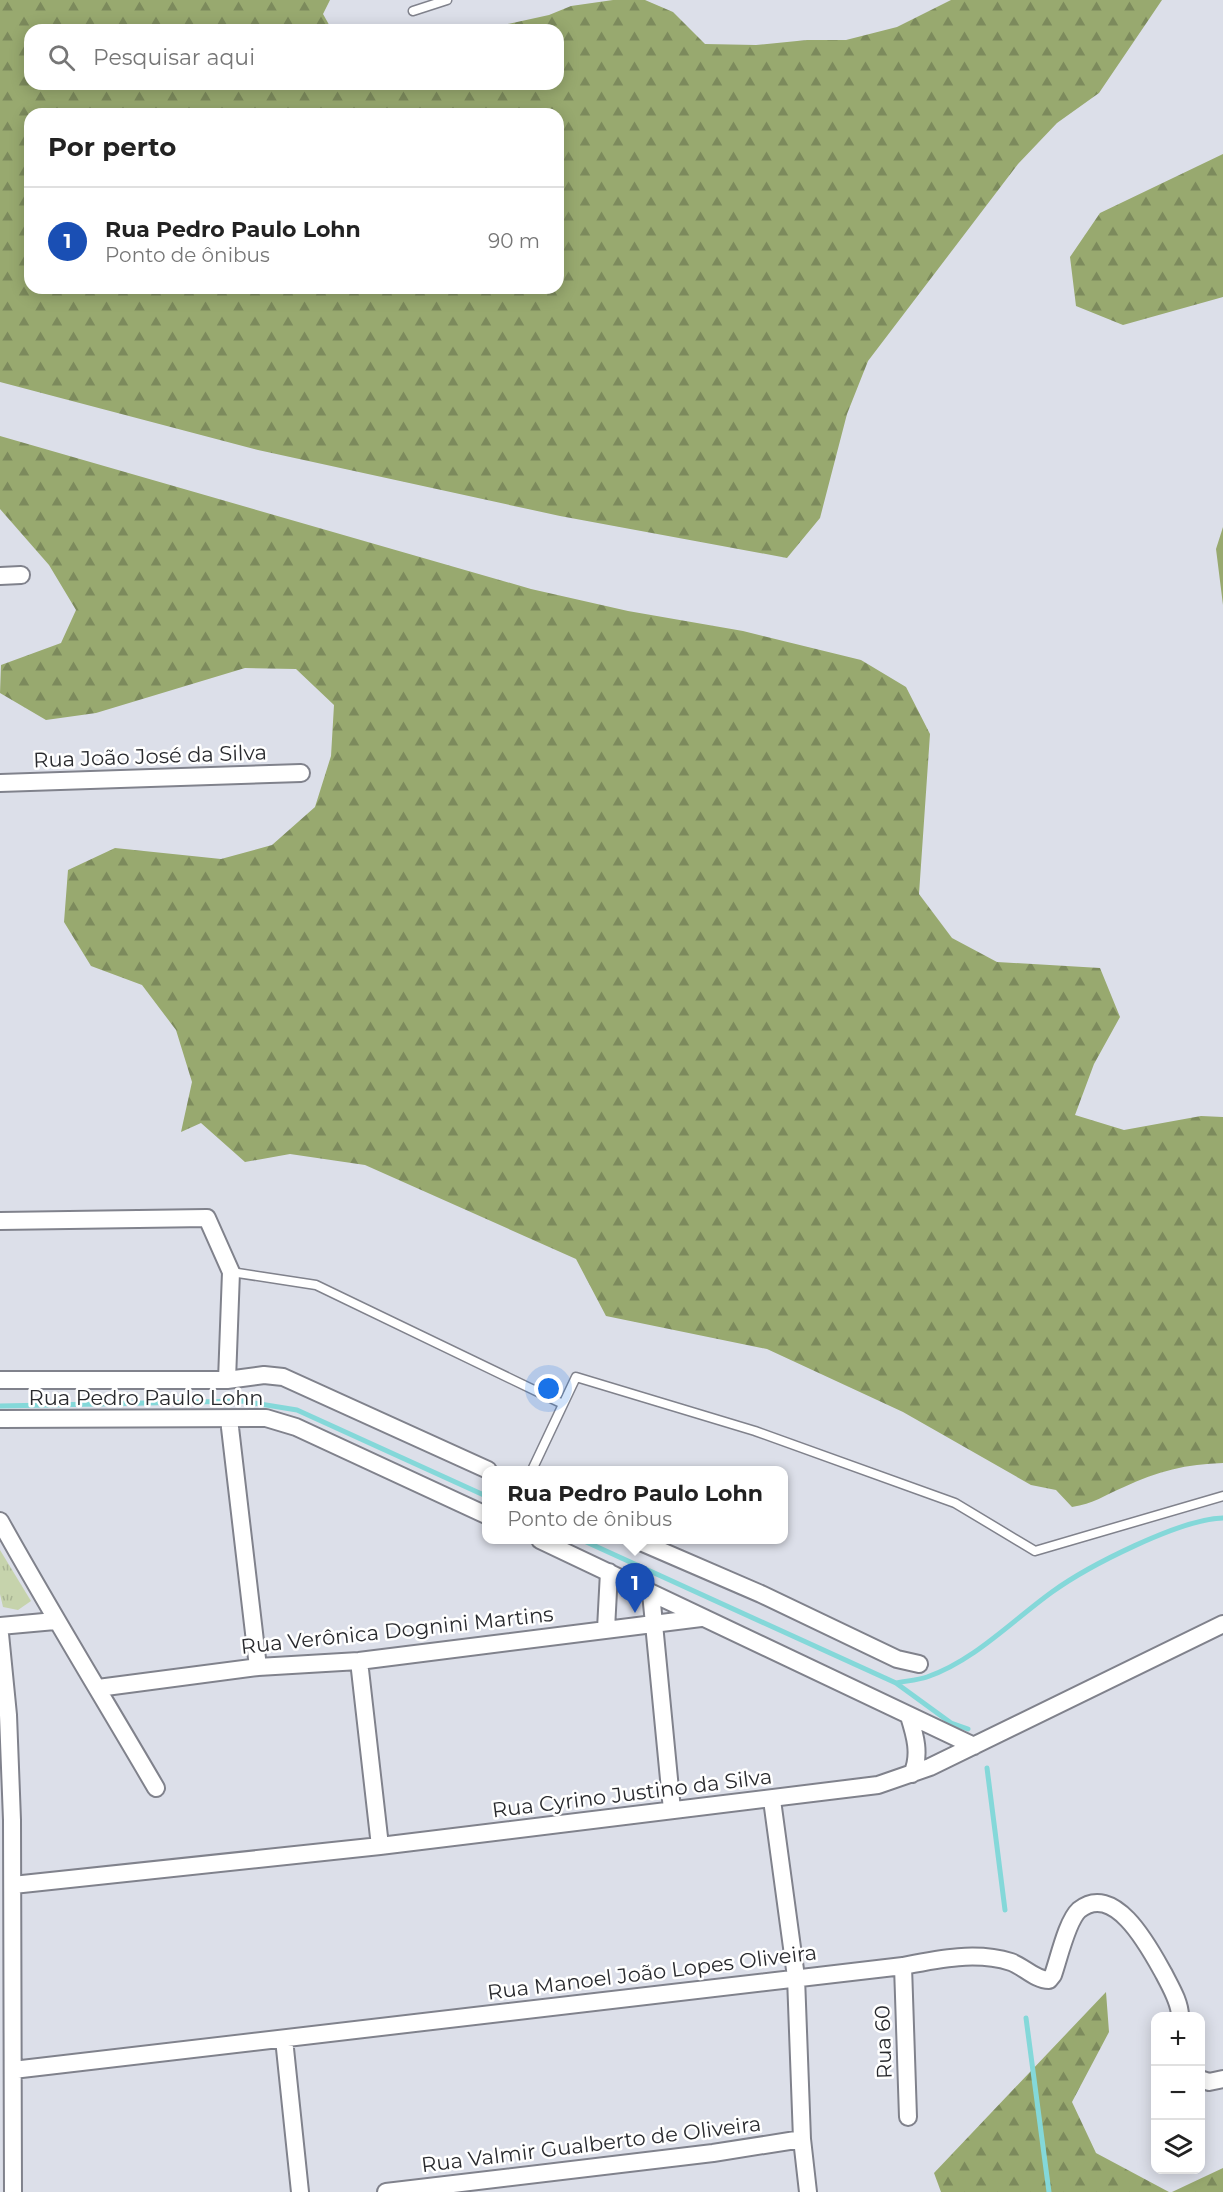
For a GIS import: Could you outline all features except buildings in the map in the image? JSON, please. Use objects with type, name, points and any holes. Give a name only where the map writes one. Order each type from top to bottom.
[{"type":"street","points":[[0,576],[21,574]]},
{"type":"street","name":"Rua João José da Silva","points":[[0,783],[301,774]]},
{"type":"street","points":[[0,1221],[207,1218],[231,1272],[227,1380]]},
{"type":"street","points":[[0,1380],[227,1380],[264,1376],[283,1377],[482,1467]]},
{"type":"street","name":"Rua Pedro Paulo Lohn","points":[[0,1419],[266,1418],[282,1421],[482,1513]]},
{"type":"street","points":[[229,1419],[258,1667]]},
{"type":"street","points":[[0,1521],[55,1621],[98,1688],[156,1788]]},
{"type":"street","points":[[550,1544],[701,1618],[974,1746]]},
{"type":"street","points":[[647,1544],[761,1594],[897,1659],[919,1664]]},
{"type":"street","points":[[606,1629],[609,1572]]},
{"type":"street","points":[[651,1593],[672,1810]]},
{"type":"street","name":"Rua Verônica Dognini Martins","points":[[98,1688],[258,1667],[359,1660],[701,1618]]},
{"type":"street","points":[[0,1626],[55,1621]]},
{"type":"street","name":"Rua Cyrino Justino da Silva","points":[[13,1885],[380,1845],[861,1788],[912,1774],[1222,1628]]},
{"type":"street","points":[[0,1634],[5,1771],[13,1885],[13,2070],[6,2110],[13,2192]]},
{"type":"street","points":[[359,1660],[380,1845]]},
{"type":"street","points":[[909,1716],[916,1746],[916,1766],[912,1774]]},
{"type":"street","points":[[771,1800],[796,1977],[801,2139],[808,2192]]},
{"type":"street","name":"Rua Manoel João Lopes Oliveira","points":[[13,2070],[903,1966],[943,1958],[994,1958],[1013,1962],[1048,1980],[1053,1975],[1066,1934],[1077,1912],[1090,1904],[1102,1903],[1119,1911],[1146,1942],[1173,1992],[1179,2012]]},
{"type":"street","name":"Rua 60","points":[[903,1966],[908,2117]]},
{"type":"street","points":[[284,2039],[300,2192]]},
{"type":"street","points":[[1205,2081],[1223,2079]]},
{"type":"street","name":"Rua Valmir Gualberto de Oliveira","points":[[386,2192],[701,2155],[801,2139]]},
{"type":"lane","points":[[412,11],[447,0]]},
{"type":"lane","points":[[231,1272],[316,1285],[563,1404]]},
{"type":"lane","points":[[534,1466],[576,1377],[744,1427],[955,1503],[1035,1551],[1223,1496]]},
{"type":"green space","points":[[0,0],[330,0],[323,14],[329,24],[24,24],[24,90],[564,90],[564,24],[508,24],[549,15],[571,6],[613,0],[645,0],[673,12],[705,44],[756,45],[807,40],[846,40],[897,27],[951,0],[1162,0],[1099,93],[1057,123],[1018,164],[868,361],[847,414],[820,518],[787,558],[560,516],[258,450],[0,382]]},
{"type":"green space","points":[[1223,154],[1223,297],[1123,325],[1076,306],[1070,257],[1100,213]]},
{"type":"green space","points":[[0,436],[531,589],[628,611],[743,631],[861,660],[906,687],[930,734],[919,894],[952,938],[997,962],[1100,968],[1120,1017],[1094,1064],[1075,1115],[1124,1130],[1201,1116],[1223,1117],[1223,1463],[1197,1465],[1160,1473],[1136,1481],[1093,1501],[1072,1507],[1056,1490],[1031,1485],[903,1412],[767,1349],[606,1316],[576,1259],[365,1165],[290,1154],[245,1162],[201,1123],[181,1132],[192,1082],[176,1030],[142,985],[91,966],[64,922],[68,870],[115,848],[221,859],[272,845],[315,807],[331,756],[334,705],[296,669],[245,668],[96,713],[46,720],[0,693],[1,665],[61,643],[76,610],[49,565],[0,509]]},
{"type":"green space","points":[[1223,527],[1223,605],[1216,549]]},
{"type":"green space","points":[[0,1550],[31,1601],[18,1610],[3,1607],[0,1594]]},
{"type":"green space","points":[[1106,1992],[1109,2032],[1072,2102],[1096,2153],[1169,2192],[941,2192],[934,2173]]},
{"type":"green space","points":[[1223,2168],[1223,2192],[1172,2192]]},
{"type":"waterway","points":[[0,1406],[242,1401],[297,1410],[482,1494]]},
{"type":"waterway","points":[[896,1683],[927,1677],[961,1661],[1052,1592],[1111,1557],[1183,1526],[1223,1518]]},
{"type":"waterway","points":[[591,1544],[896,1683],[951,1723],[968,1729]]},
{"type":"waterway","points":[[987,1768],[1005,1910]]},
{"type":"waterway","points":[[1026,2018],[1049,2192]]},
{"type":"place","name":"Rua Pedro Paulo Lohn","points":[[635,1613]]}]
